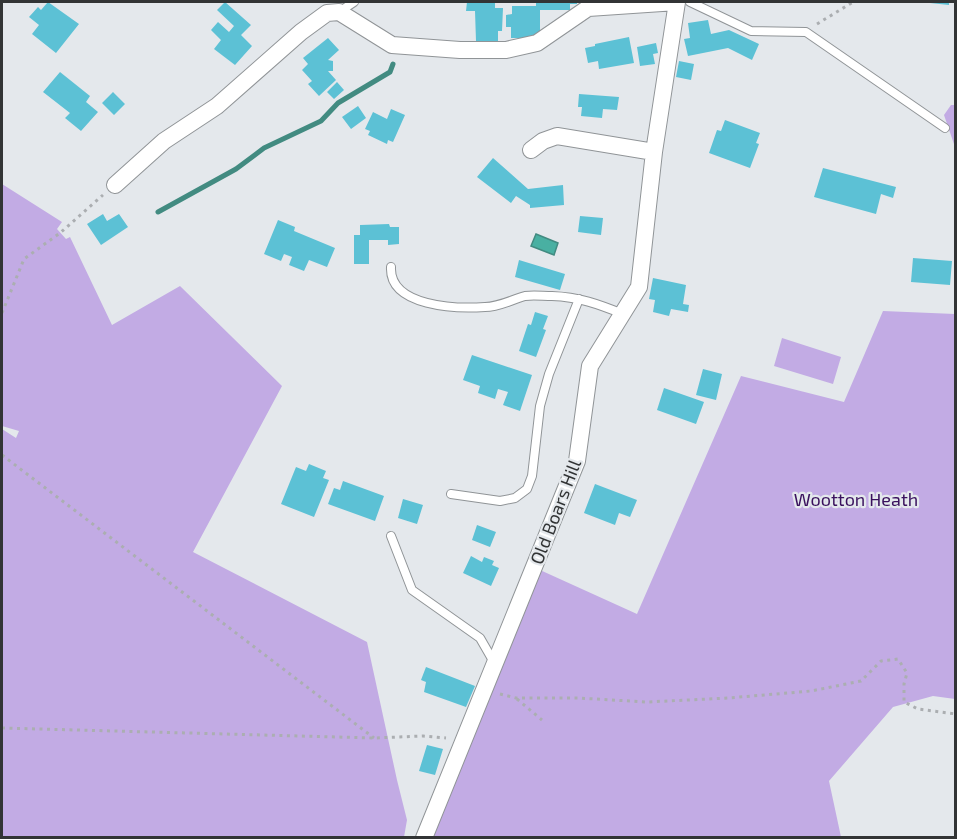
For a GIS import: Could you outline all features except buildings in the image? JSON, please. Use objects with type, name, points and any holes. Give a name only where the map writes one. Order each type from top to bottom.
[{"type":"street","points":[[115,185],[164,141],[217,106],[301,32],[327,14],[339,12],[392,45],[460,50],[506,50],[537,43],[588,8],[681,2]]},
{"type":"street","name":"Old Boars Hill","points":[[424,837],[577,461],[590,366],[639,287],[654,152],[681,2]]},
{"type":"street","points":[[531,150],[543,141],[557,136],[654,152]]},
{"type":"lane","points":[[339,12],[354,2]]},
{"type":"lane","points":[[681,2],[751,31],[806,32],[945,128]]},
{"type":"lane","points":[[390,267],[390,273],[400,291],[410,298],[447,306],[485,307],[528,296],[579,299],[623,314]]},
{"type":"lane","points":[[452,494],[500,501],[515,498],[527,489],[532,476],[540,406],[549,374],[579,299]]},
{"type":"lane","points":[[391,536],[412,590],[480,638],[495,664]]},
{"type":"path","points":[[806,32],[853,2]]},
{"type":"path","points":[[2,313],[24,259],[60,233],[115,185]]},
{"type":"path","points":[[2,456],[374,738]]},
{"type":"path","points":[[486,688],[516,698],[578,698],[647,702],[728,698],[812,691],[861,681],[881,661],[898,659],[907,673],[904,684],[904,702],[918,709],[956,714]]},
{"type":"path","points":[[516,698],[542,720]]},
{"type":"path","points":[[2,728],[374,738],[423,736],[463,739]]},
{"type":"green space","points":[[951,105],[955,105],[955,147],[944,115]]},
{"type":"green space","points":[[2,184],[62,222],[57,229],[66,239],[70,237],[112,325],[180,286],[282,386],[193,552],[367,642],[407,820],[404,837],[2,837],[2,429],[16,438],[19,431],[2,426]]},
{"type":"green space","name":"Wootton Heath","points":[[883,311],[955,314],[955,699],[933,696],[893,707],[829,781],[841,837],[431,838],[540,570],[637,614],[741,376],[844,402]]},
{"type":"green space","points":[[782,338],[841,357],[833,384],[774,366]]},
{"type":"shaded area","points":[[536,234],[558,243],[554,255],[531,246]]},
{"type":"waterway","points":[[158,212],[236,169],[264,148],[321,121],[338,103],[390,72],[393,64]]}]
